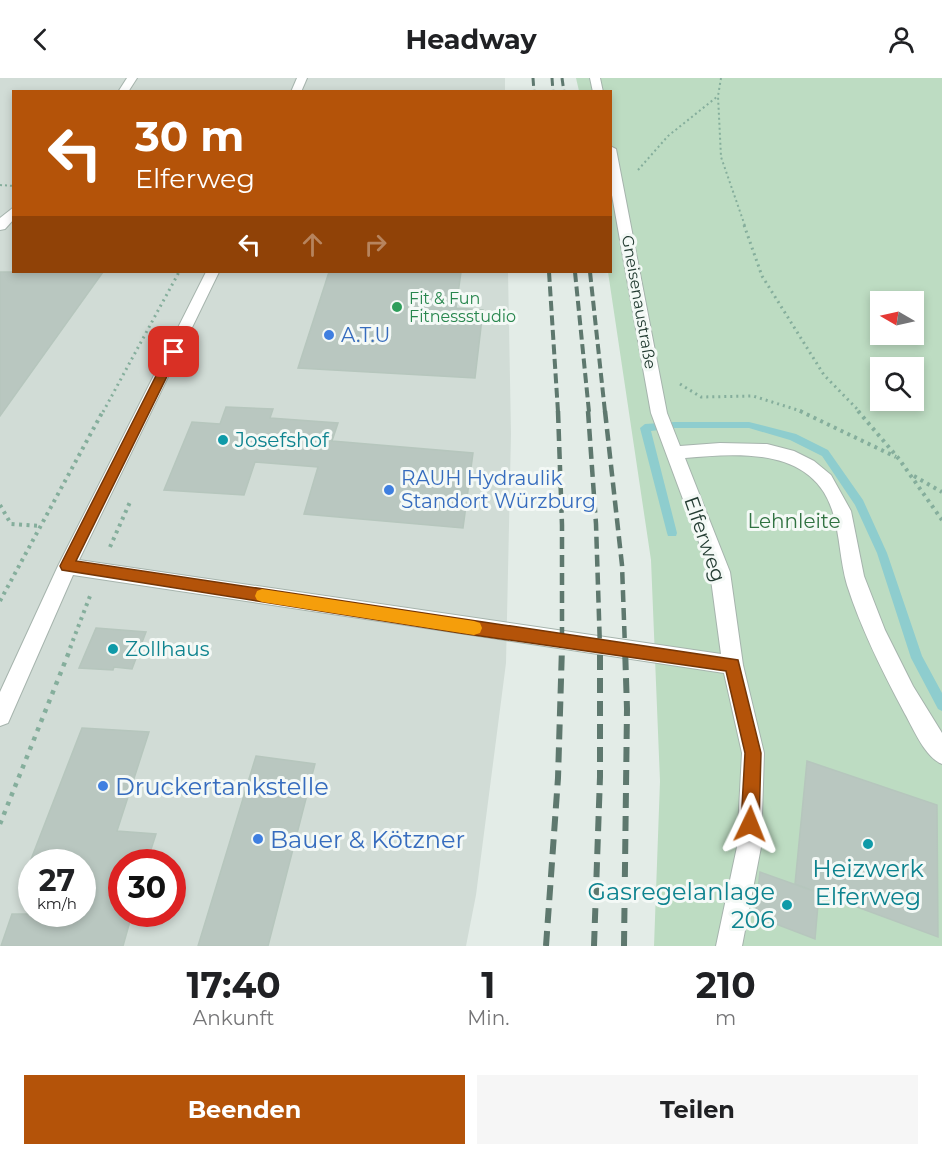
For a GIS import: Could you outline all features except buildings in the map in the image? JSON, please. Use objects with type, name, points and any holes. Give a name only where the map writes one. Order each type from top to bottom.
[{"type":"street","name":"Gneisenaustraße","points":[[612,157],[659,413],[675,453]]},
{"type":"street","points":[[0,225],[12,213]]},
{"type":"street","points":[[0,716],[67,566],[212,273]]},
{"type":"street","points":[[675,453],[740,447],[774,450],[795,459],[822,477],[838,501],[856,583],[882,648],[915,714],[942,753]]},
{"type":"street","name":"Elferweg","points":[[675,453],[720,572],[732,665]]},
{"type":"street","points":[[67,566],[732,665],[753,753],[749,847],[729,946]]},
{"type":"path","points":[[721,78],[718,96],[721,157],[762,276],[824,375],[867,420],[899,459],[942,520]]},
{"type":"path","points":[[620,191],[668,136],[718,96]]},
{"type":"path","points":[[0,601],[178,273]]},
{"type":"path","points":[[648,358],[701,397],[753,396],[812,415],[899,459]]},
{"type":"path","points":[[911,474],[942,492]]},
{"type":"path","points":[[0,505],[11,524],[41,526]]},
{"type":"shaded area","points":[[0,78],[505,78],[505,90],[12,90],[12,273],[508,273],[511,434],[506,663],[476,895],[466,946],[0,946]]},
{"type":"green space","name":"Lehnleite","points":[[576,78],[942,78],[942,946],[654,946],[660,781],[651,560],[608,273],[612,273],[612,90],[579,90]]},
{"type":"waterway","points":[[672,533],[645,428],[675,425],[749,425],[793,437],[825,453],[859,503],[882,553],[917,658],[942,705]]},
{"type":"railway","points":[[533,78],[534,90]]},
{"type":"railway","points":[[552,78],[553,90]]},
{"type":"railway","points":[[562,78],[564,90]]},
{"type":"railway","points":[[549,273],[558,412]]},
{"type":"railway","points":[[575,273],[589,412]]},
{"type":"railway","points":[[590,273],[605,412]]},
{"type":"railway","points":[[558,411],[562,525],[562,647]]},
{"type":"railway","points":[[588,411],[596,524],[600,648]]},
{"type":"railway","points":[[605,411],[622,565],[625,648]]},
{"type":"railway","points":[[546,946],[558,778],[562,647]]},
{"type":"railway","points":[[624,946],[627,709],[625,647]]},
{"type":"railway","points":[[594,946],[600,777],[600,648]]},
{"type":"slow traffic","points":[[262,596],[474,628]]},
{"type":"place","name":"Fit & Fun Fitnessstudio","points":[[397,307]]},
{"type":"place","name":"A.T.U","points":[[329,335]]},
{"type":"place","name":"Josefshof","points":[[223,440]]},
{"type":"place","name":"RAUH Hydraulik Standort Würzburg","points":[[389,490]]},
{"type":"place","name":"Zollhaus","points":[[113,649]]},
{"type":"place","name":"Druckertankstelle","points":[[103,786]]},
{"type":"place","name":"Bauer & Kötzner","points":[[258,839]]},
{"type":"place","name":"Heizwerk Elferweg","points":[[868,844]]},
{"type":"place","name":"Gasregelanlage 206","points":[[787,905]]},
{"type":"route","points":[[174,352],[67,566],[732,665],[753,753],[750,824]]}]
